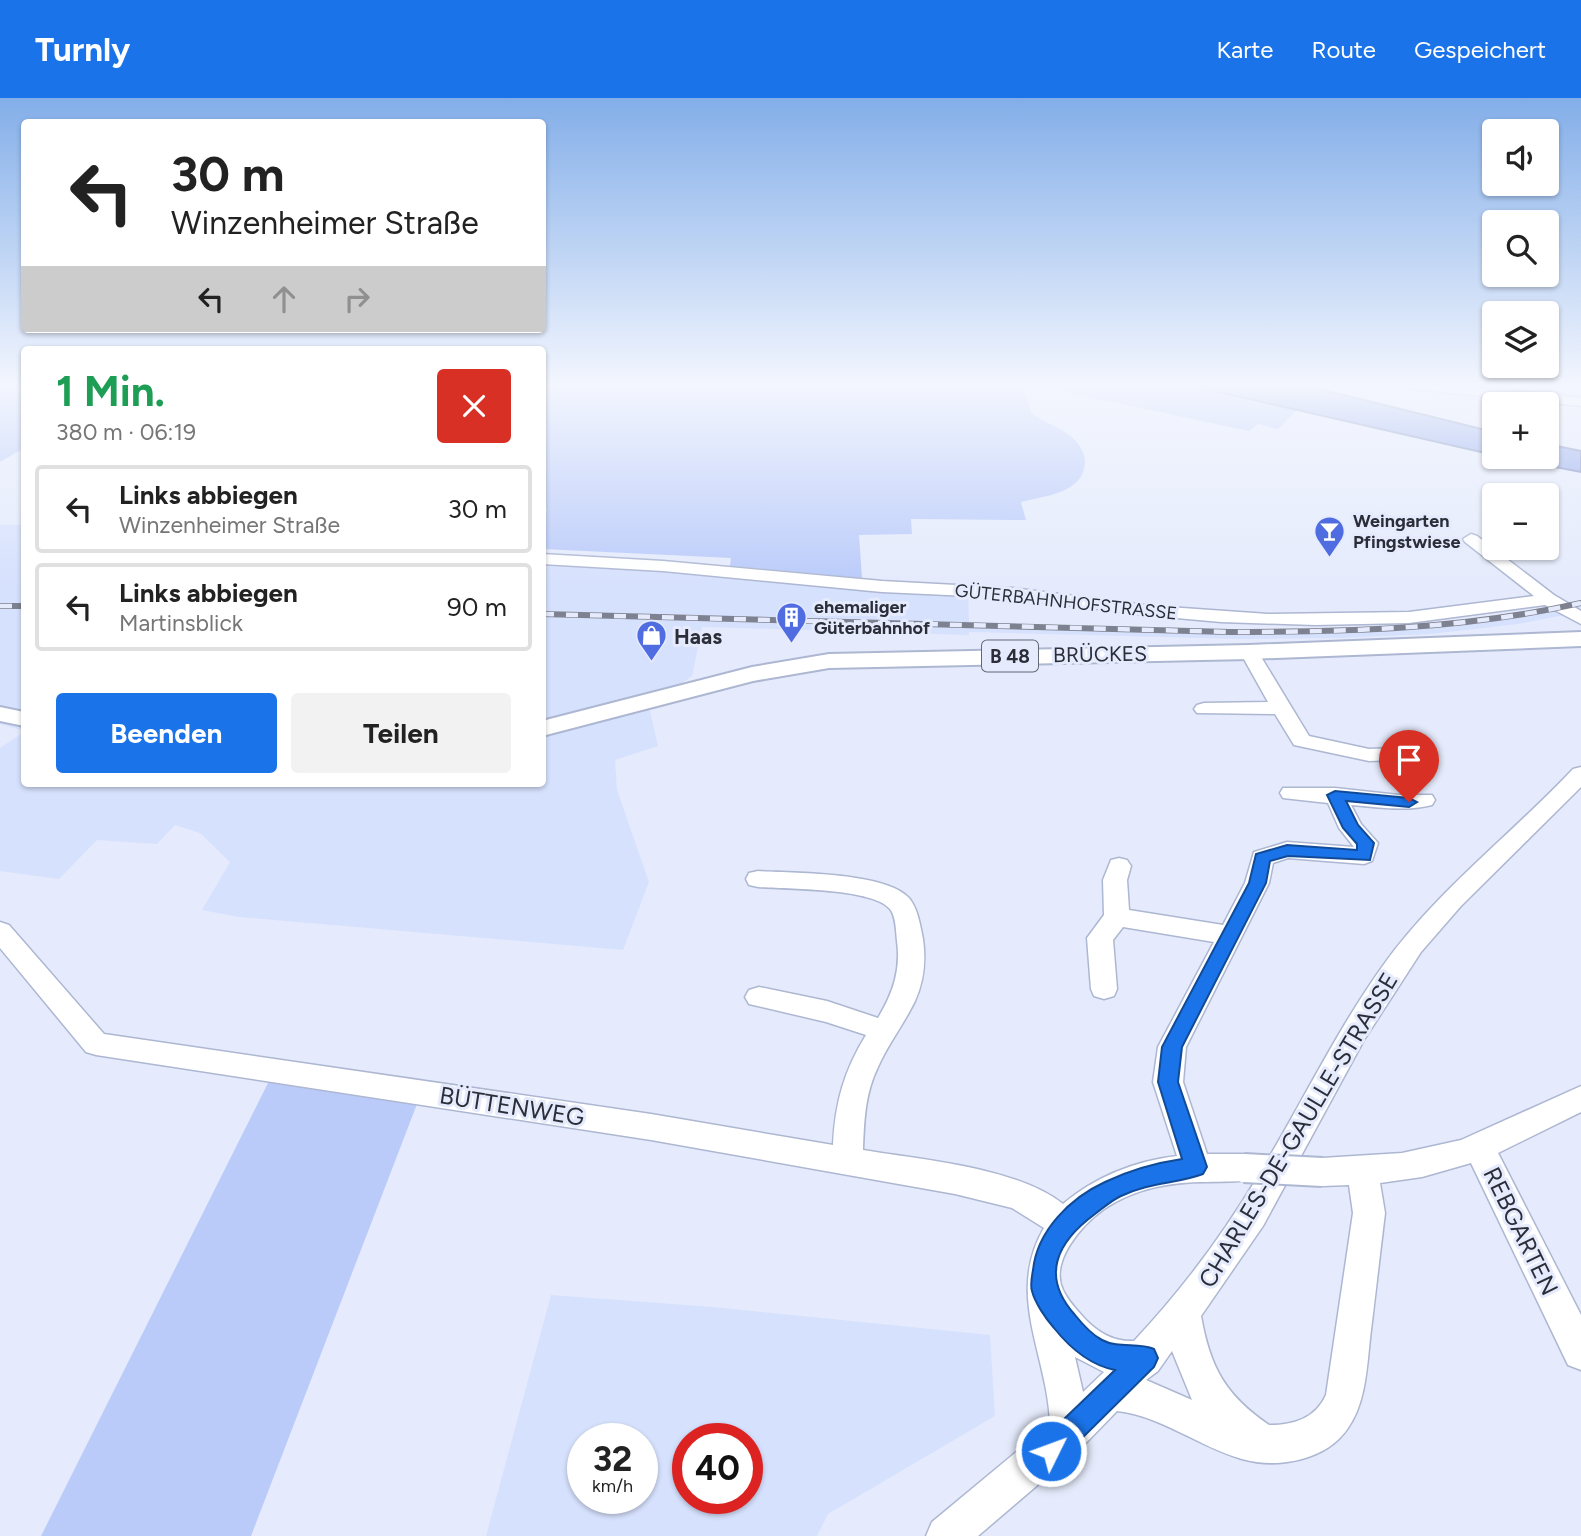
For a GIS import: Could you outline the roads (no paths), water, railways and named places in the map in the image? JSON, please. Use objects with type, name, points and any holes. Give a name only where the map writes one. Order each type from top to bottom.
[{"type":"main road","name":"BRÜCKES","points":[[546,728],[752,674],[829,661],[1249,652],[1581,639]]},
{"type":"main road","points":[[0,714],[21,718]]},
{"type":"street","points":[[1471,539],[1548,599],[1581,619]]},
{"type":"street","name":"GÜTERBAHNHOFSTRASSE","points":[[546,559],[656,564],[865,585],[1013,594],[1171,613],[1270,621],[1383,619],[1465,612],[1548,599]]},
{"type":"street","points":[[1249,652],[1301,741],[1369,755],[1424,753]]},
{"type":"street","points":[[1204,709],[1283,708]]},
{"type":"street","name":"CHARLES-DE-GAULLE-STRASSE","points":[[946,1536],[1069,1434],[1113,1392],[1183,1313],[1218,1268],[1252,1215],[1367,1012],[1399,964],[1432,920],[1581,774]]},
{"type":"street","points":[[1291,793],[1399,802],[1424,800]]},
{"type":"street","points":[[1196,1167],[1168,1082],[1172,1047],[1257,883],[1262,858],[1287,850],[1364,856],[1366,843],[1351,828],[1335,795]]},
{"type":"street","points":[[1104,989],[1100,938],[1117,917],[1115,880],[1118,866]]},
{"type":"street","points":[[758,879],[853,887],[873,891],[901,905],[909,936],[910,976],[905,992],[864,1063],[855,1085],[847,1161]]},
{"type":"street","points":[[1117,917],[1229,935]]},
{"type":"street","name":"BÜTTENWEG","points":[[0,931],[96,1044],[650,1127],[997,1188],[1031,1201],[1064,1225]]},
{"type":"street","points":[[759,998],[827,1012],[883,1030]]},
{"type":"street","points":[[1069,1434],[1065,1381],[1049,1327],[1043,1289],[1046,1253],[1064,1225],[1091,1202],[1130,1181],[1151,1174],[1196,1167],[1359,1172],[1412,1165],[1479,1147],[1581,1098]]},
{"type":"street","name":"REBGARTEN","points":[[1479,1147],[1581,1352]]},
{"type":"street","points":[[1113,1392],[1145,1398],[1228,1436],[1263,1442],[1307,1440],[1327,1427],[1341,1408],[1363,1273],[1370,1213],[1367,1191],[1359,1172]]},
{"type":"street","points":[[1043,1289],[1058,1314],[1084,1343],[1119,1359],[1145,1358]]},
{"type":"street","points":[[1183,1313],[1189,1353],[1207,1393],[1238,1426],[1263,1442]]},
{"type":"railway","points":[[546,614],[1274,632],[1450,624],[1581,603]]},
{"type":"railway","points":[[0,606],[21,606]]},
{"type":"place","name":"Weingarten Pfingstwiese","points":[[1330,558]]},
{"type":"place","name":"ehemaliger Güterbahnhof","points":[[791,644]]},
{"type":"place","name":"Haas","points":[[651,663]]}]
